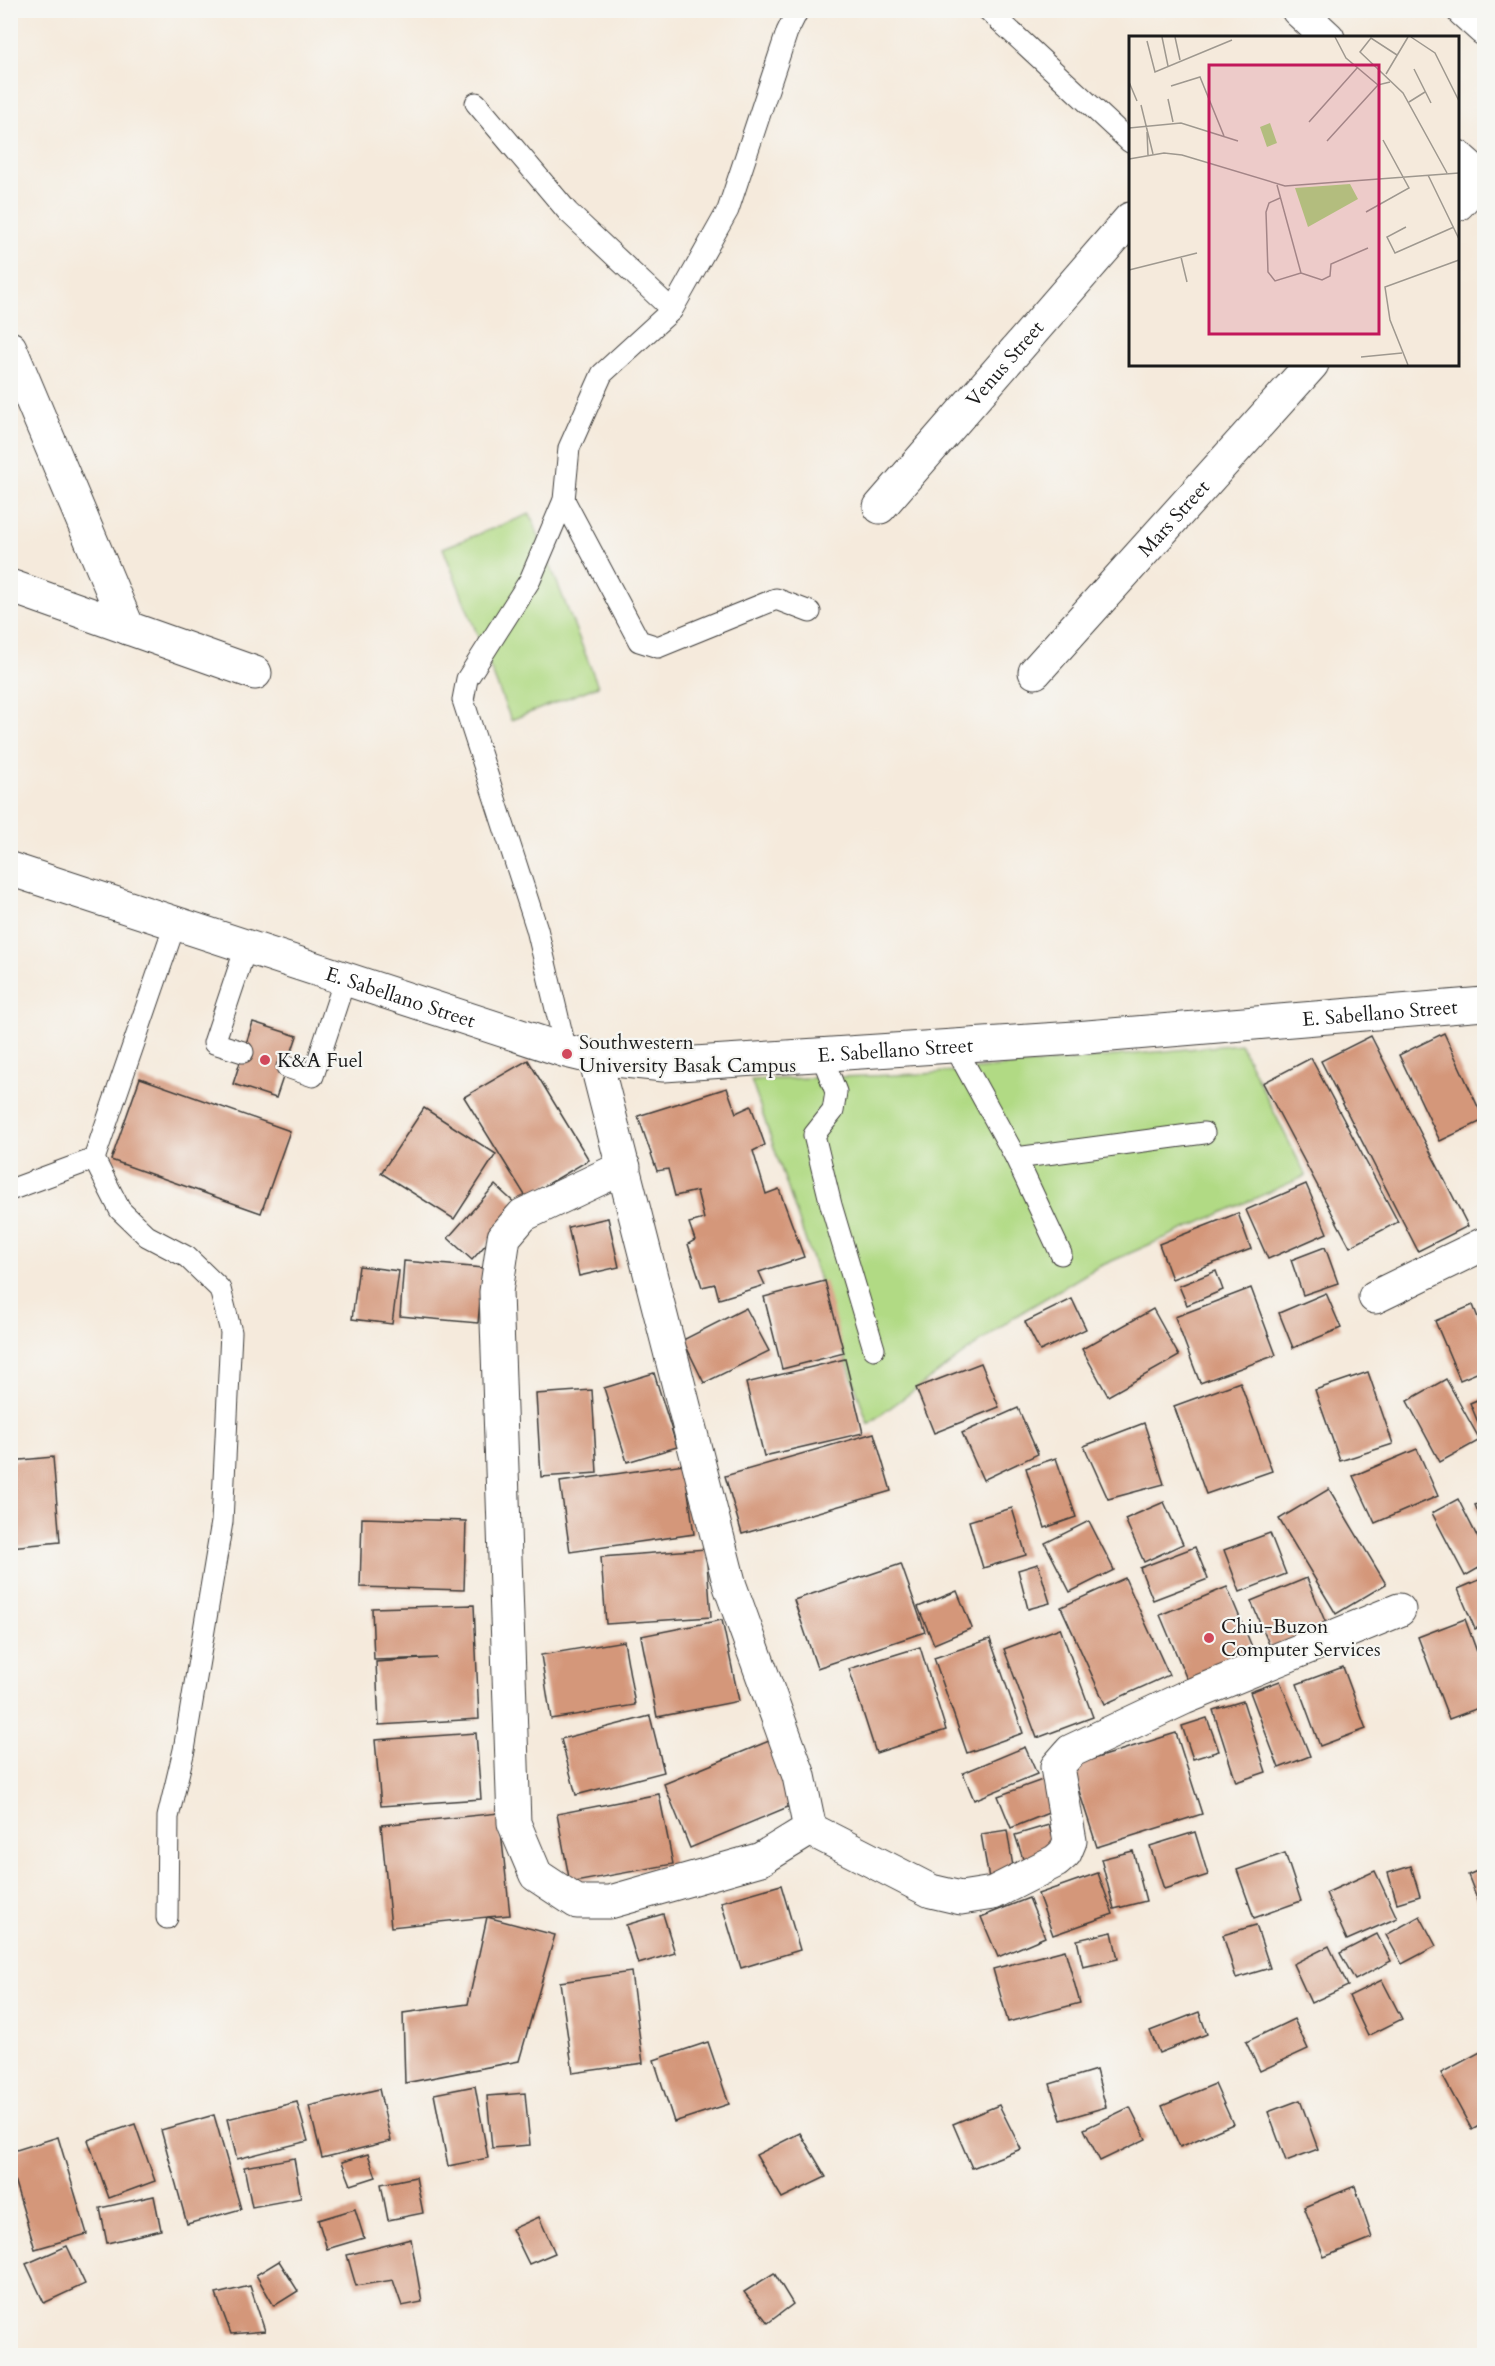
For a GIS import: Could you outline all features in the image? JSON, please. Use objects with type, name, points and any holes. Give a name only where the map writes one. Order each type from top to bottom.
[{"type":"street","points":[[1463,10],[1485,29]]},
{"type":"street","points":[[1459,202],[1474,172]]},
{"type":"street","name":"Venus Street","points":[[880,507],[1129,221]]},
{"type":"street","points":[[10,348],[128,628]]},
{"type":"street","name":"Mars Street","points":[[1035,672],[1310,366]]},
{"type":"street","points":[[10,586],[255,674]]},
{"type":"street","name":"E. Sabellano Street","points":[[10,869],[580,1054],[664,1065],[955,1047],[1485,1004]]},
{"type":"street","points":[[580,1054],[624,1167],[730,1586],[799,1776],[810,1829]]},
{"type":"street","points":[[624,1167],[524,1215],[504,1237],[495,1292],[514,1823],[536,1875],[577,1902],[610,1902],[761,1859],[810,1829]]},
{"type":"street","points":[[1375,1297],[1485,1244]]},
{"type":"street","points":[[810,1829],[931,1891],[961,1898],[993,1893],[1056,1861],[1065,1853],[1070,1841],[1057,1767],[1071,1751],[1184,1698],[1399,1610]]},
{"type":"lane","points":[[580,1054],[463,700],[467,679],[530,580],[564,500],[569,448],[602,374],[672,310],[728,210],[787,32],[798,10]]},
{"type":"lane","points":[[988,10],[1129,140]]},
{"type":"lane","points":[[476,103],[568,212],[672,310]]},
{"type":"lane","points":[[564,500],[639,641],[658,646],[776,599],[810,612]]},
{"type":"lane","points":[[167,1918],[168,1818],[184,1750],[222,1522],[231,1332],[220,1289],[188,1257],[147,1236],[120,1210],[94,1159],[175,924]]},
{"type":"lane","points":[[243,1052],[214,1043],[246,947]]},
{"type":"lane","points":[[286,1066],[313,1076],[345,979]]},
{"type":"lane","points":[[955,1047],[1016,1158],[1061,1254]]},
{"type":"lane","points":[[822,1056],[836,1092],[833,1111],[814,1135],[831,1205],[874,1349]]},
{"type":"lane","points":[[1016,1158],[1204,1133]]},
{"type":"lane","points":[[10,1190],[94,1159]]},
{"type":"green space","points":[[530,514],[598,686],[511,720],[443,548]]},
{"type":"green space","points":[[1240,1044],[1306,1176],[1096,1268],[1014,1317],[868,1424],[751,1080],[924,1074]]},
{"type":"building","name":"K&A Fuel","points":[[253,1022],[297,1036],[276,1098],[233,1084]]},
{"type":"building","points":[[1444,1033],[1484,1120],[1440,1141],[1399,1055]]},
{"type":"building","points":[[1371,1036],[1468,1226],[1418,1251],[1321,1061]]},
{"type":"building","points":[[1311,1058],[1398,1222],[1350,1247],[1263,1083]]},
{"type":"building","points":[[528,1060],[589,1160],[526,1197],[464,1097]]},
{"type":"building","points":[[140,1078],[290,1131],[261,1213],[111,1160]]},
{"type":"building","points":[[727,1088],[736,1113],[751,1106],[765,1145],[753,1151],[766,1194],[779,1189],[804,1257],[759,1272],[765,1285],[719,1299],[715,1284],[702,1287],[688,1244],[695,1240],[689,1223],[704,1219],[697,1191],[675,1196],[668,1169],[657,1171],[638,1116]]},
{"type":"building","points":[[424,1108],[496,1154],[454,1219],[381,1173]]},
{"type":"building","points":[[1306,1184],[1327,1233],[1268,1259],[1246,1210]]},
{"type":"building","points":[[495,1185],[519,1207],[472,1260],[448,1238]]},
{"type":"building","points":[[1238,1213],[1251,1249],[1172,1279],[1159,1244]]},
{"type":"building","points":[[608,1218],[619,1267],[579,1276],[568,1227]]},
{"type":"building","points":[[1325,1247],[1338,1283],[1303,1295],[1291,1260]]},
{"type":"building","points":[[404,1261],[483,1268],[478,1323],[400,1316]]},
{"type":"building","points":[[359,1266],[399,1271],[392,1324],[352,1319]]},
{"type":"building","points":[[1216,1271],[1223,1290],[1187,1305],[1179,1286]]},
{"type":"building","points":[[825,1281],[844,1353],[782,1369],[764,1297]]},
{"type":"building","points":[[1251,1288],[1276,1355],[1200,1383],[1175,1317]]},
{"type":"building","points":[[1326,1293],[1341,1328],[1293,1348],[1279,1313]]},
{"type":"building","points":[[1072,1299],[1086,1329],[1040,1351],[1025,1322]]},
{"type":"building","points":[[1473,1305],[1484,1333],[1484,1370],[1460,1380],[1435,1321]]},
{"type":"building","points":[[746,1308],[769,1351],[704,1383],[683,1340]]},
{"type":"building","points":[[1153,1309],[1179,1356],[1108,1396],[1082,1349]]},
{"type":"building","points":[[845,1359],[863,1433],[764,1456],[746,1383]]},
{"type":"building","points":[[981,1363],[999,1407],[934,1433],[916,1388]]},
{"type":"building","points":[[1368,1372],[1393,1444],[1340,1461],[1315,1390]]},
{"type":"building","points":[[654,1373],[677,1447],[627,1462],[604,1388]]},
{"type":"building","points":[[1446,1379],[1480,1440],[1440,1462],[1407,1401]]},
{"type":"building","points":[[1240,1382],[1272,1471],[1206,1494],[1174,1406]]},
{"type":"building","points":[[592,1390],[597,1473],[541,1477],[536,1394]]},
{"type":"building","points":[[1484,1397],[1484,1437],[1470,1403]]},
{"type":"building","points":[[1018,1408],[1038,1454],[983,1480],[962,1433]]},
{"type":"building","points":[[1144,1423],[1164,1484],[1108,1499],[1084,1446]]},
{"type":"building","points":[[874,1433],[891,1491],[742,1534],[725,1476]]},
{"type":"building","points":[[1417,1449],[1438,1496],[1375,1523],[1353,1476]]},
{"type":"building","points":[[53,1457],[60,1542],[10,1547],[10,1461]]},
{"type":"building","points":[[1056,1458],[1076,1517],[1045,1528],[1026,1468]]},
{"type":"building","points":[[684,1464],[694,1534],[570,1552],[560,1482]]},
{"type":"building","points":[[1329,1489],[1386,1584],[1336,1614],[1279,1519]]},
{"type":"building","points":[[1458,1499],[1484,1550],[1484,1565],[1465,1576],[1432,1513]]},
{"type":"building","points":[[1484,1501],[1484,1526],[1475,1505]]},
{"type":"building","points":[[1164,1502],[1183,1544],[1144,1562],[1125,1519]]},
{"type":"building","points":[[1012,1508],[1026,1555],[983,1568],[969,1521]]},
{"type":"building","points":[[362,1518],[466,1521],[464,1590],[360,1587]]},
{"type":"building","points":[[1089,1521],[1114,1570],[1070,1592],[1045,1543]]},
{"type":"building","points":[[1270,1533],[1286,1574],[1240,1592],[1224,1550]]},
{"type":"building","points":[[1195,1547],[1208,1579],[1153,1600],[1140,1568]]},
{"type":"building","points":[[706,1549],[711,1617],[606,1624],[601,1557]]},
{"type":"building","points":[[901,1564],[925,1632],[817,1668],[794,1600]]},
{"type":"building","points":[[1038,1564],[1050,1603],[1028,1609],[1018,1570]]},
{"type":"building","points":[[1125,1578],[1169,1675],[1105,1704],[1061,1607]]},
{"type":"building","points":[[1307,1578],[1327,1626],[1271,1649],[1251,1601]]},
{"type":"building","points":[[1484,1578],[1484,1625],[1475,1629],[1458,1589]]},
{"type":"building","name":"Chiu-Buzon Computer Services","points":[[1227,1587],[1258,1661],[1191,1689],[1160,1615]]},
{"type":"building","points":[[957,1591],[972,1628],[934,1644],[918,1607]]},
{"type":"building","points":[[474,1605],[479,1719],[379,1725],[376,1662],[437,1658],[374,1660],[372,1608]]},
{"type":"building","points":[[1465,1619],[1484,1671],[1484,1706],[1449,1719],[1418,1637]]},
{"type":"building","points":[[722,1620],[739,1701],[657,1717],[641,1636]]},
{"type":"building","points":[[1060,1628],[1093,1717],[1037,1738],[1004,1649]]},
{"type":"building","points":[[990,1639],[1023,1733],[967,1753],[934,1658]]},
{"type":"building","points":[[624,1641],[635,1705],[551,1719],[541,1655]]},
{"type":"building","points":[[920,1647],[946,1730],[876,1753],[849,1669]]},
{"type":"building","points":[[1343,1667],[1366,1729],[1320,1746],[1297,1684]]},
{"type":"building","points":[[1280,1681],[1310,1756],[1279,1768],[1250,1692]]},
{"type":"building","points":[[1243,1701],[1266,1772],[1236,1782],[1213,1710]]},
{"type":"building","points":[[650,1716],[664,1772],[576,1795],[561,1739]]},
{"type":"building","points":[[1207,1718],[1219,1751],[1193,1759],[1182,1726]]},
{"type":"building","points":[[476,1733],[481,1799],[381,1806],[375,1740]]},
{"type":"building","points":[[1176,1733],[1202,1814],[1097,1847],[1071,1766]]},
{"type":"building","points":[[769,1741],[795,1804],[690,1848],[664,1784]]},
{"type":"building","points":[[1025,1747],[1037,1774],[974,1800],[963,1773]]},
{"type":"building","points":[[1045,1779],[1056,1810],[1011,1828],[998,1796]]},
{"type":"building","points":[[659,1794],[673,1864],[570,1883],[557,1814]]},
{"type":"building","points":[[499,1813],[510,1915],[391,1927],[381,1825]]},
{"type":"building","points":[[1049,1825],[1056,1849],[1023,1859],[1015,1835]]},
{"type":"building","points":[[1007,1830],[1015,1879],[990,1884],[981,1834]]},
{"type":"building","points":[[1195,1832],[1208,1875],[1164,1889],[1150,1846]]},
{"type":"building","points":[[1133,1851],[1146,1901],[1114,1909],[1101,1859]]},
{"type":"building","points":[[1285,1853],[1301,1901],[1254,1918],[1237,1870]]},
{"type":"building","points":[[1411,1866],[1420,1896],[1397,1903],[1388,1873]]},
{"type":"building","points":[[1484,1868],[1484,1916],[1468,1875]]},
{"type":"building","points":[[1375,1871],[1397,1918],[1347,1940],[1326,1893]]},
{"type":"building","points":[[1098,1873],[1113,1914],[1053,1935],[1038,1894]]},
{"type":"building","points":[[781,1885],[800,1950],[741,1968],[721,1902]]},
{"type":"building","points":[[1029,1898],[1045,1937],[998,1957],[981,1917]]},
{"type":"building","points":[[663,1914],[675,1953],[638,1964],[626,1925]]},
{"type":"building","points":[[1420,1916],[1436,1946],[1402,1964],[1386,1935]]},
{"type":"building","points":[[487,1917],[555,1935],[519,2061],[405,2083],[403,2013],[468,2004]]},
{"type":"building","points":[[1256,1925],[1270,1968],[1236,1978],[1223,1935]]},
{"type":"building","points":[[1112,1932],[1118,1959],[1083,1967],[1077,1940]]},
{"type":"building","points":[[1377,1934],[1391,1961],[1355,1980],[1340,1953]]},
{"type":"building","points":[[1329,1946],[1348,1986],[1311,2003],[1293,1964]]},
{"type":"building","points":[[1065,1950],[1080,2003],[1008,2022],[993,1969]]},
{"type":"building","points":[[631,1972],[643,2063],[573,2073],[560,1982]]},
{"type":"building","points":[[1382,1980],[1402,2019],[1368,2036],[1349,1996]]},
{"type":"building","points":[[1199,2012],[1207,2034],[1159,2053],[1150,2031]]},
{"type":"building","points":[[1294,2019],[1308,2049],[1260,2071],[1246,2042]]},
{"type":"building","points":[[708,2042],[729,2104],[674,2122],[654,2060]]},
{"type":"building","points":[[1484,2050],[1484,2123],[1472,2130],[1441,2073]]},
{"type":"building","points":[[1096,2070],[1106,2107],[1061,2120],[1050,2084]]},
{"type":"building","points":[[1215,2084],[1233,2124],[1180,2147],[1162,2106]]},
{"type":"building","points":[[475,2086],[488,2158],[448,2166],[434,2094]]},
{"type":"building","points":[[379,2089],[391,2141],[322,2158],[309,2106]]},
{"type":"building","points":[[525,2093],[530,2145],[492,2148],[487,2096]]},
{"type":"building","points":[[1300,2100],[1318,2149],[1286,2161],[1268,2112]]},
{"type":"building","points":[[297,2102],[308,2141],[237,2159],[227,2119]]},
{"type":"building","points":[[999,2105],[1021,2149],[972,2168],[953,2124]]},
{"type":"building","points":[[1130,2107],[1146,2139],[1100,2161],[1084,2129]]},
{"type":"building","points":[[214,2115],[241,2209],[187,2224],[161,2130]]},
{"type":"building","points":[[135,2124],[155,2181],[109,2198],[88,2140]]},
{"type":"building","points":[[800,2133],[826,2177],[782,2198],[756,2155]]},
{"type":"building","points":[[58,2137],[87,2234],[35,2249],[10,2166],[10,2152]]},
{"type":"building","points":[[368,2154],[376,2177],[351,2185],[342,2162]]},
{"type":"building","points":[[294,2158],[301,2198],[252,2207],[244,2167]]},
{"type":"building","points":[[416,2177],[423,2213],[388,2220],[381,2184]]},
{"type":"building","points":[[1355,2186],[1372,2238],[1324,2257],[1304,2207]]},
{"type":"building","points":[[154,2196],[161,2230],[107,2243],[100,2208]]},
{"type":"building","points":[[355,2209],[364,2238],[327,2249],[318,2220]]},
{"type":"building","points":[[539,2217],[555,2253],[529,2264],[512,2229]]},
{"type":"building","points":[[411,2239],[422,2302],[402,2306],[393,2280],[356,2286],[347,2255]]},
{"type":"building","points":[[67,2246],[85,2284],[44,2303],[26,2264]]},
{"type":"building","points":[[279,2261],[298,2291],[274,2306],[256,2275]]},
{"type":"building","points":[[774,2273],[793,2304],[768,2323],[744,2292]]},
{"type":"building","points":[[250,2286],[265,2331],[231,2334],[216,2294]]},
{"type":"place","name":"Southwestern University Basak Campus","points":[[567,1054]]},
{"type":"place","name":"K&A Fuel","points":[[265,1060]]},
{"type":"place","name":"Chiu-Buzon Computer Services","points":[[1209,1638]]}]
